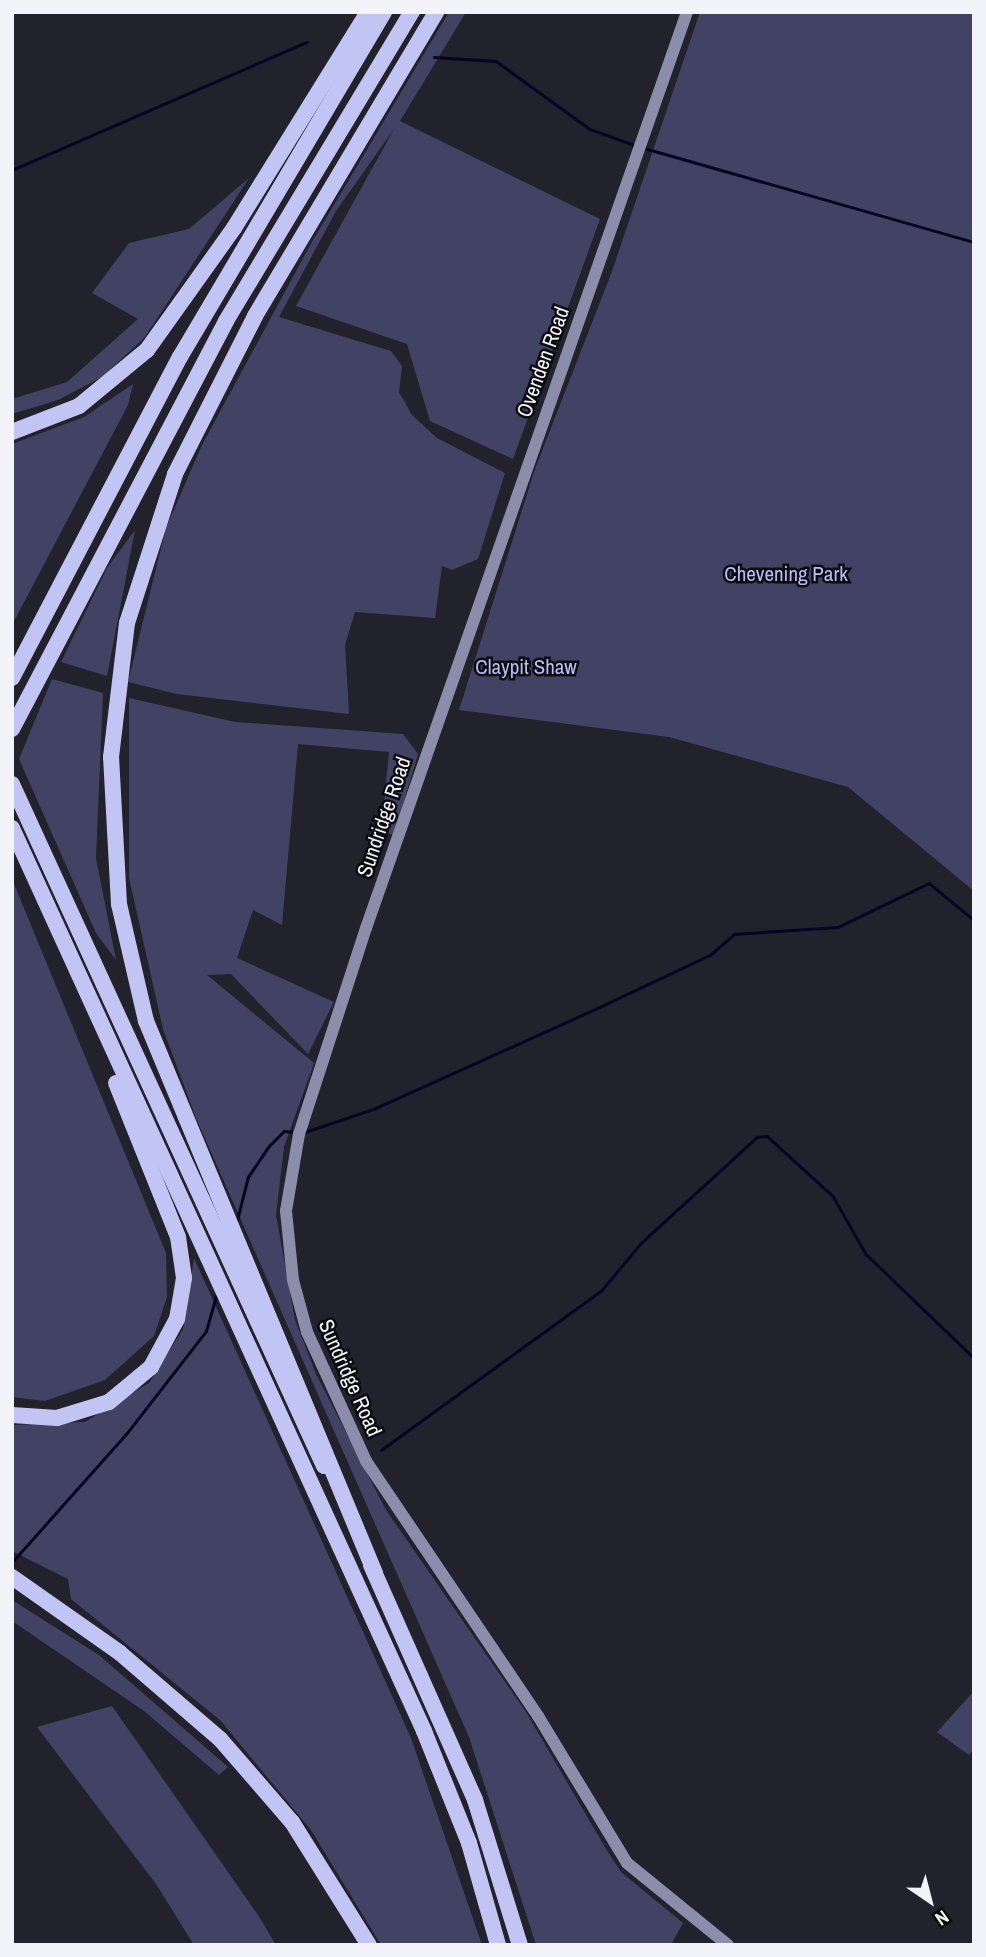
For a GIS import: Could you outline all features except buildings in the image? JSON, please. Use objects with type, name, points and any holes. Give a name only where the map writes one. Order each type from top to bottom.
[{"type":"highway","points":[[12,432],[79,406],[148,350],[226,239],[368,12]]},
{"type":"highway","points":[[12,678],[180,356],[384,12]]},
{"type":"highway","points":[[12,729],[199,368],[412,12]]},
{"type":"highway","points":[[375,1573],[146,1021],[116,881],[111,757],[127,623],[175,474],[255,316],[436,12]]},
{"type":"highway","points":[[14,787],[375,1573],[475,1800],[520,1945]]},
{"type":"highway","points":[[12,828],[70,961],[424,1731],[469,1843],[498,1945]]},
{"type":"highway","points":[[12,1415],[70,1416],[121,1395],[159,1356],[182,1298],[175,1224],[70,961]]},
{"type":"highway","points":[[12,1577],[131,1661],[220,1740],[292,1822],[369,1945]]},
{"type":"main road","name":"Ovenden Road","points":[[437,725],[687,12]]},
{"type":"main road","name":"Sundridge Road","points":[[437,725],[299,1134],[286,1211],[293,1280],[316,1358],[366,1461],[538,1716],[627,1863],[728,1945]]},
{"type":"green space","points":[[449,12],[466,12],[400,121],[600,219],[513,459],[430,421],[407,344],[296,306],[394,129],[336,211],[279,317],[391,351],[402,366],[399,392],[412,415],[437,438],[505,473],[478,559],[452,570],[442,566],[435,618],[355,612],[345,645],[349,714],[177,694],[128,682],[166,528],[202,445],[313,240]]},
{"type":"green space","name":"Chevening Park","points":[[700,12],[974,12],[974,891],[848,787],[669,737],[459,710],[535,469],[611,274]]},
{"type":"green space","points":[[249,178],[145,337],[102,377],[58,400],[12,414],[12,399],[67,382],[138,319],[92,293],[129,243],[189,229]]},
{"type":"green space","points":[[133,384],[128,405],[12,625],[12,444],[84,417]]},
{"type":"green space","points":[[135,530],[107,676],[61,662],[107,568]]},
{"type":"green space","points":[[52,679],[103,693],[96,858],[116,960],[96,933],[19,759]]},
{"type":"green space","points":[[129,698],[235,722],[403,734],[418,754],[394,835],[381,832],[389,752],[298,744],[282,925],[253,910],[237,958],[334,1002],[308,1054],[231,974],[207,975],[314,1063],[284,1147],[276,1215],[295,1320],[316,1374],[386,1510],[526,1712],[621,1872],[683,1923],[671,1945],[536,1945],[469,1737],[196,1118],[163,1029],[129,878]]},
{"type":"green space","points":[[12,879],[166,1253],[167,1297],[154,1336],[105,1380],[45,1401],[12,1397]]},
{"type":"green space","points":[[194,1258],[411,1738],[482,1945],[381,1945],[311,1830],[220,1720],[71,1599],[68,1579],[12,1551],[12,1425],[85,1422],[149,1383],[183,1329]]},
{"type":"green space","points":[[12,1600],[99,1655],[228,1767],[219,1775],[144,1711],[12,1621]]},
{"type":"green space","points":[[974,1691],[974,1749],[969,1755],[937,1732]]},
{"type":"green space","points":[[112,1706],[258,1915],[276,1945],[194,1945],[156,1884],[37,1727]]},
{"type":"waterway","points":[[12,170],[306,42]]},
{"type":"waterway","points":[[434,57],[496,61],[590,129],[637,146]]},
{"type":"waterway","points":[[644,148],[974,242]]},
{"type":"waterway","points":[[302,1133],[376,1108],[604,1005],[710,955],[734,934],[838,927],[929,883],[974,920]]},
{"type":"waterway","points":[[237,1220],[248,1177],[269,1146],[284,1131],[296,1132]]},
{"type":"waterway","points":[[381,1450],[601,1291],[641,1243],[757,1137],[767,1136],[833,1196],[866,1254],[974,1358]]},
{"type":"waterway","points":[[13,1561],[127,1433],[206,1331],[216,1296]]},
{"type":"park label","name":"Claypit Shaw","points":[[526,667]]}]
